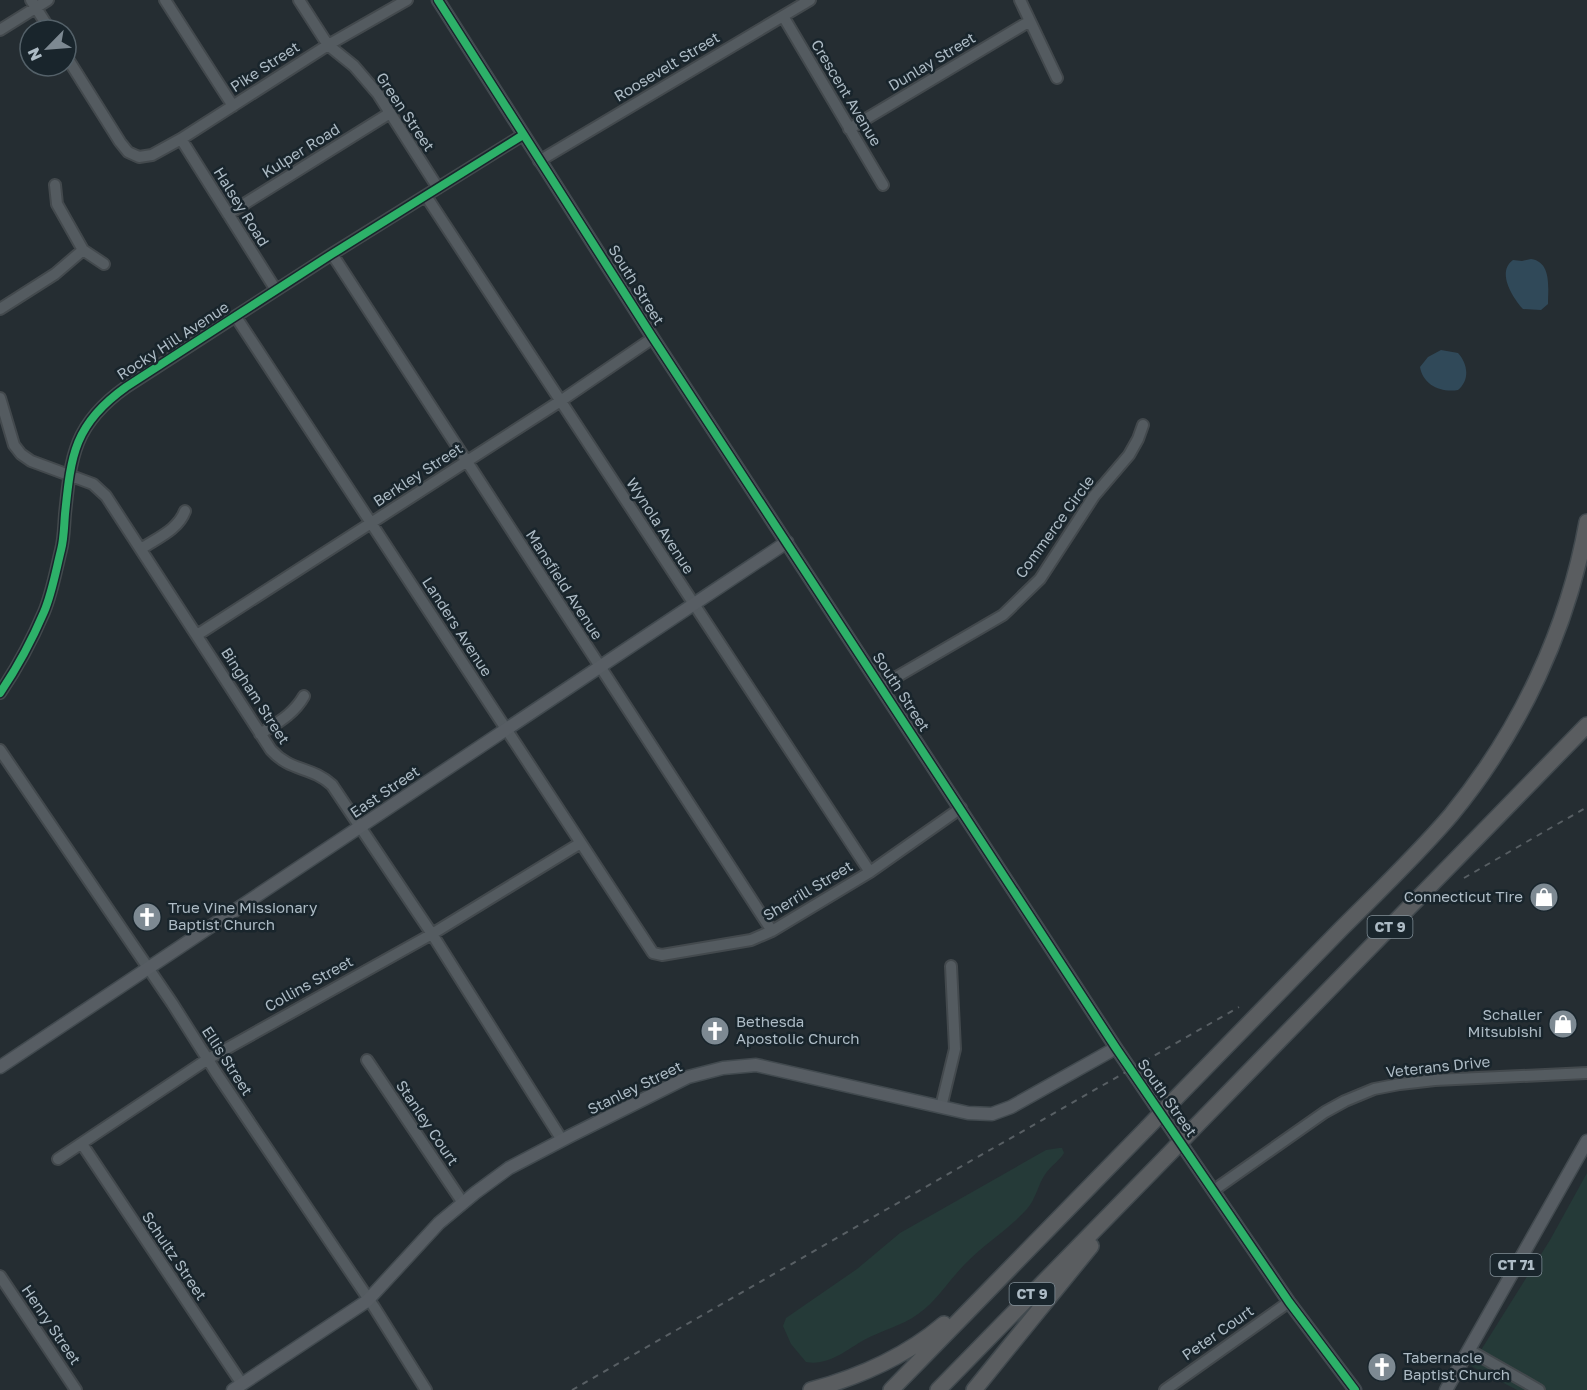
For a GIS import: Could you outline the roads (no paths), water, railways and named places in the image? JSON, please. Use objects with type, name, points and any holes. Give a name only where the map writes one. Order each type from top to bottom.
[{"type":"highway","name":"CT 9","points":[[891,1390],[1434,834],[1471,789],[1511,730],[1529,696],[1566,603],[1580,557],[1587,522]]},
{"type":"highway","name":"CT 9","points":[[938,1390],[1587,725]]},
{"type":"highway","points":[[974,1390],[1109,1225],[1126,1198]]},
{"type":"highway","points":[[811,1390],[851,1377],[898,1356],[983,1296]]},
{"type":"main road","name":"South Street","points":[[438,0],[653,338],[1116,1048],[1289,1302],[1355,1390]]},
{"type":"main road","name":"East Street","points":[[0,1067],[787,542]]},
{"type":"main road","name":"Stanley Street","points":[[237,1387],[369,1300],[428,1235],[463,1203],[509,1168],[688,1077],[746,1065],[777,1068],[941,1107],[976,1114],[992,1114],[1002,1111],[1116,1048]]},
{"type":"main road","name":"CT 71","points":[[1446,1390],[1587,1141]]},
{"type":"street","points":[[0,30],[33,4],[48,0]]},
{"type":"street","points":[[165,0],[233,106]]},
{"type":"street","name":"Green Street","points":[[299,0],[327,45],[354,66],[378,94],[438,188]]},
{"type":"street","name":"Pike Street","points":[[78,75],[128,152],[139,157],[152,155],[181,139],[327,45],[407,0]]},
{"type":"street","name":"Roosevelt Street","points":[[539,161],[810,0]]},
{"type":"street","points":[[1020,0],[1057,78]]},
{"type":"street","points":[[33,4],[42,18]]},
{"type":"street","name":"Crescent Avenue","points":[[783,16],[883,185]]},
{"type":"street","name":"Dunlay Street","points":[[849,129],[1030,21]]},
{"type":"street","name":"Kulper Road","points":[[228,214],[390,113]]},
{"type":"street","name":"Rocky Hill Avenue","points":[[0,693],[15,670],[45,611],[62,547],[73,453],[81,434],[95,413],[109,399],[276,290],[523,135]]},
{"type":"street","name":"Halsey Road","points":[[181,139],[276,290]]},
{"type":"street","points":[[55,185],[57,204],[83,250],[104,264]]},
{"type":"street","name":"Wynola Avenue","points":[[426,196],[870,872]]},
{"type":"street","points":[[0,309],[55,274],[83,250]]},
{"type":"street","name":"Mansfield Avenue","points":[[332,254],[772,931]]},
{"type":"street","name":"Landers Avenue","points":[[236,316],[372,522],[579,844],[653,953]]},
{"type":"street","name":"Berkley Street","points":[[197,635],[562,400],[653,338]]},
{"type":"street","name":"Bingham Street","points":[[0,398],[14,445],[21,454],[31,461],[93,484],[106,496],[260,734],[280,760],[327,780],[432,934],[562,1140]]},
{"type":"street","name":"Commerce Circle","points":[[881,686],[1003,615],[1036,583],[1094,496],[1129,455],[1143,425]]},
{"type":"street","points":[[141,549],[174,527],[182,520],[185,511]]},
{"type":"street","points":[[260,734],[287,717],[304,696]]},
{"type":"street","name":"Ellis Street","points":[[0,750],[369,1300],[426,1390]]},
{"type":"street","name":"Sherrill Street","points":[[653,953],[662,955],[752,940],[772,931],[870,872],[961,808]]},
{"type":"street","name":"Collins Street","points":[[58,1159],[208,1059],[432,934],[579,844]]},
{"type":"street","points":[[941,1107],[955,1049],[951,966]]},
{"type":"street","name":"Stanley Court","points":[[367,1060],[463,1203]]},
{"type":"street","name":"Veterans Drive","points":[[1214,1190],[1325,1112],[1374,1089],[1435,1080],[1587,1072]]},
{"type":"street","name":"Schultz Street","points":[[81,1144],[237,1387]]},
{"type":"street","name":"Henry Street","points":[[0,1276],[76,1390]]},
{"type":"street","name":"Peter Court","points":[[1165,1390],[1289,1302]]},
{"type":"street","points":[[1469,1350],[1539,1390]]},
{"type":"water","points":[[1513,260],[1538,261],[1546,270],[1548,304],[1541,310],[1523,309],[1511,292],[1506,278],[1508,265]]},
{"type":"water","points":[[1441,350],[1458,353],[1464,362],[1466,377],[1458,390],[1439,389],[1429,383],[1422,373],[1420,367],[1428,357]]},
{"type":"railway","points":[[1464,878],[1587,807]]},
{"type":"railway","points":[[572,1390],[1239,1007]]},
{"type":"place","name":"Connecticut Tire","points":[[1544,897]]},
{"type":"place","name":"True Vine Missionary Baptist Church","points":[[147,917]]},
{"type":"place","name":"Schaller Mitsubishi","points":[[1563,1024]]},
{"type":"place","name":"Bethesda Apostolic Church","points":[[715,1031]]},
{"type":"place","name":"Tabernacle Baptist Church","points":[[1382,1367]]}]
